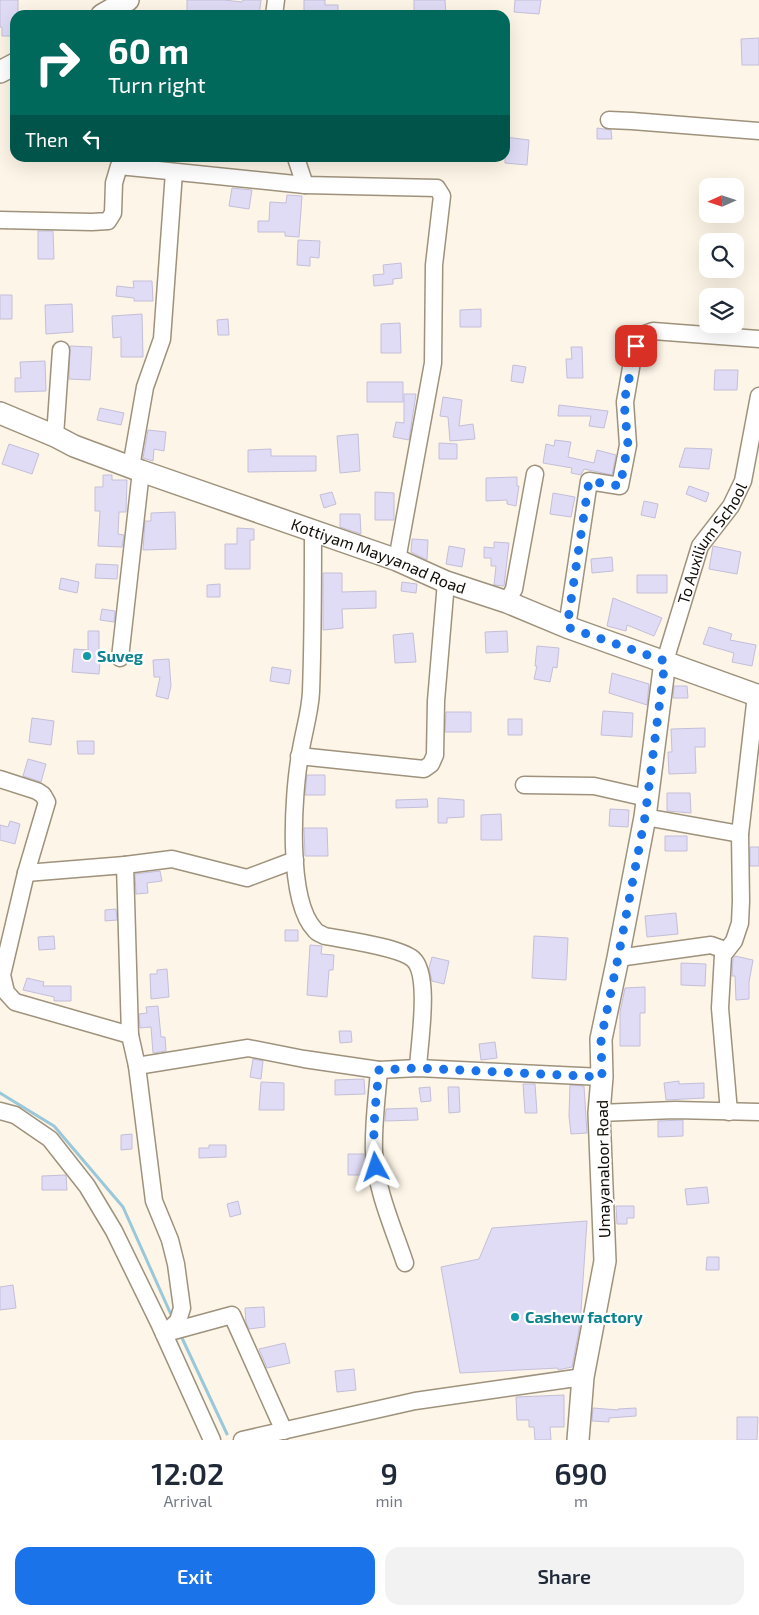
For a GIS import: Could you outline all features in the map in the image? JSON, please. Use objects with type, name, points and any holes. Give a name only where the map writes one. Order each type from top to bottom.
[{"type":"main road","points":[[111,10],[128,0]]},
{"type":"main road","name":"Kottiyam Mayyanad Road","points":[[0,413],[74,446],[313,532],[397,560],[446,582],[507,602],[567,627],[758,695]]},
{"type":"main road","name":"Umayanaloor Road","points":[[578,1440],[583,1377],[605,1261],[600,1113],[602,1077],[601,1039],[646,808],[665,661]]},
{"type":"street","points":[[609,120],[759,131]]},
{"type":"street","points":[[297,162],[304,180]]},
{"type":"street","points":[[304,162],[304,180]]},
{"type":"street","points":[[0,220],[108,221],[112,213],[114,183],[119,166],[174,172],[437,188],[442,196],[434,265],[433,363],[397,560]]},
{"type":"street","points":[[120,658],[145,387],[162,339],[174,172]]},
{"type":"street","points":[[567,627],[589,481],[620,486],[628,445],[624,402],[636,346],[642,335],[653,331],[759,339]]},
{"type":"street","points":[[55,436],[61,350]]},
{"type":"street","name":"To Auxilium School","points":[[665,661],[700,546],[731,506],[743,481],[756,431],[759,396]]},
{"type":"street","points":[[507,602],[514,589],[535,474]]},
{"type":"street","points":[[313,532],[311,694],[299,756],[294,809],[295,877],[303,907],[316,931],[325,936],[406,954],[414,960],[420,971],[424,988],[418,1068]]},
{"type":"street","points":[[299,756],[424,769],[431,764],[435,755],[436,701],[446,582]]},
{"type":"street","points":[[723,955],[734,941],[740,923],[742,901],[740,834],[758,695]]},
{"type":"street","points":[[0,779],[37,791],[43,795],[47,802],[26,873],[1,975],[6,992],[15,1002],[130,1035]]},
{"type":"street","points":[[524,785],[594,786],[646,808],[740,834]]},
{"type":"street","points":[[26,873],[172,859],[247,878],[295,860]]},
{"type":"street","points":[[125,864],[130,1035],[137,1066],[151,1186],[157,1211],[170,1240],[182,1308],[178,1321],[164,1334]]},
{"type":"street","points":[[618,958],[697,946],[711,945],[722,949],[720,1008],[729,1112]]},
{"type":"street","points":[[137,1066],[248,1048],[304,1059],[379,1070],[418,1068],[602,1077]]},
{"type":"street","points":[[379,1070],[374,1153],[381,1193],[405,1263]]},
{"type":"street","points":[[600,1113],[675,1110],[759,1112]]},
{"type":"street","points":[[0,1111],[15,1115],[50,1139],[87,1186],[114,1231],[164,1334],[212,1440]]},
{"type":"street","points":[[164,1334],[232,1315],[284,1431]]},
{"type":"street","points":[[242,1440],[415,1401],[583,1377]]},
{"type":"building","points":[[0,0],[18,0],[18,10],[10,10],[10,36],[2,36],[2,27],[0,27]]},
{"type":"building","points":[[187,0],[242,2],[243,0],[261,0],[260,10],[187,10]]},
{"type":"building","points":[[304,0],[325,0],[325,5],[338,5],[338,10],[304,10]]},
{"type":"building","points":[[414,0],[445,0],[446,10],[414,10]]},
{"type":"building","points":[[515,0],[541,0],[539,14],[514,12]]},
{"type":"building","points":[[759,38],[759,65],[742,65],[741,39]]},
{"type":"building","points":[[597,128],[611,130],[612,139],[597,139]]},
{"type":"building","points":[[510,138],[529,140],[527,165],[505,163],[510,162]]},
{"type":"building","points":[[232,188],[252,190],[249,209],[229,206]]},
{"type":"building","points":[[287,195],[302,196],[299,237],[285,236],[285,232],[258,232],[258,221],[269,221],[270,202],[286,203]]},
{"type":"building","points":[[38,231],[53,231],[54,259],[38,259]]},
{"type":"building","points":[[298,240],[320,241],[319,258],[310,257],[310,266],[297,265]]},
{"type":"building","points":[[401,263],[402,278],[393,279],[393,284],[374,286],[373,275],[384,274],[383,265]]},
{"type":"building","points":[[133,281],[152,281],[153,301],[134,301],[134,298],[116,296],[117,286],[134,288]]},
{"type":"building","points":[[0,295],[12,295],[12,319],[0,319]]},
{"type":"building","points":[[72,304],[73,332],[46,334],[45,305]]},
{"type":"building","points":[[481,309],[481,327],[460,327],[460,310]]},
{"type":"building","points":[[142,314],[143,357],[121,357],[121,337],[113,338],[112,316]]},
{"type":"building","points":[[228,319],[229,335],[218,335],[217,320]]},
{"type":"building","points":[[400,323],[401,353],[381,353],[381,324]]},
{"type":"building","points":[[70,346],[92,347],[90,380],[69,379]]},
{"type":"building","points":[[571,347],[582,347],[583,378],[567,378],[566,359],[572,359]]},
{"type":"building","points":[[45,361],[46,391],[15,392],[15,378],[21,378],[20,362]]},
{"type":"building","points":[[513,365],[526,367],[523,383],[511,381]]},
{"type":"building","points":[[715,370],[738,370],[737,390],[714,390]]},
{"type":"building","points":[[367,382],[403,382],[403,402],[367,402]]},
{"type":"building","points":[[404,394],[416,394],[409,440],[393,437],[396,422],[404,423]]},
{"type":"building","points":[[443,397],[462,400],[459,426],[473,424],[475,439],[450,441],[448,417],[440,416]]},
{"type":"building","points":[[559,405],[608,411],[604,428],[589,426],[591,416],[558,416]]},
{"type":"building","points":[[100,408],[124,413],[121,425],[97,420]]},
{"type":"building","points":[[148,430],[166,432],[164,451],[154,449],[153,461],[143,458]]},
{"type":"building","points":[[358,434],[360,471],[340,473],[337,436]]},
{"type":"building","points":[[555,440],[571,442],[568,457],[594,463],[597,450],[616,455],[612,475],[584,469],[581,475],[571,473],[572,468],[543,463],[546,444],[554,446]]},
{"type":"building","points":[[439,443],[457,444],[457,459],[439,459]]},
{"type":"building","points":[[9,444],[39,454],[32,474],[2,464]]},
{"type":"building","points":[[685,448],[712,449],[709,469],[679,467]]},
{"type":"building","points":[[271,449],[271,456],[316,456],[316,471],[248,472],[248,450]]},
{"type":"building","points":[[103,475],[112,475],[112,480],[127,480],[126,512],[119,512],[118,534],[124,535],[122,547],[98,546],[100,511],[95,511],[95,487],[103,487]]},
{"type":"building","points":[[517,477],[517,486],[519,486],[516,506],[507,504],[507,500],[486,501],[486,478]]},
{"type":"building","points":[[689,486],[709,493],[706,502],[686,494]]},
{"type":"building","points":[[332,492],[336,504],[324,508],[320,495]]},
{"type":"building","points":[[375,492],[394,493],[394,520],[375,520]]},
{"type":"building","points":[[553,493],[575,497],[571,517],[550,514]]},
{"type":"building","points":[[644,501],[658,504],[655,518],[641,515]]},
{"type":"building","points":[[175,512],[176,549],[143,550],[145,521],[151,521],[151,513]]},
{"type":"building","points":[[340,514],[360,514],[361,534],[340,527]]},
{"type":"building","points":[[237,528],[254,529],[254,540],[250,540],[250,569],[225,569],[225,544],[237,544]]},
{"type":"building","points":[[412,539],[428,540],[427,560],[411,552]]},
{"type":"building","points":[[494,542],[509,543],[504,586],[494,585],[496,566],[491,566],[491,558],[484,558],[484,547],[494,548]]},
{"type":"building","points":[[449,546],[465,549],[462,567],[446,564]]},
{"type":"building","points":[[713,546],[741,552],[737,574],[709,569]]},
{"type":"building","points":[[612,557],[613,571],[592,573],[591,559]]},
{"type":"building","points":[[96,564],[118,565],[117,579],[95,578]]},
{"type":"building","points":[[323,573],[342,573],[342,592],[376,591],[376,608],[342,609],[343,628],[323,630]]},
{"type":"building","points":[[637,575],[667,575],[667,593],[637,593]]},
{"type":"building","points":[[61,578],[79,582],[77,593],[59,589]]},
{"type":"building","points":[[402,582],[417,584],[416,593],[401,591]]},
{"type":"building","points":[[220,584],[220,597],[207,597],[207,585]]},
{"type":"building","points":[[613,598],[662,618],[654,636],[627,625],[626,631],[607,626]]},
{"type":"building","points":[[102,609],[115,611],[114,622],[100,620]]},
{"type":"building","points":[[709,627],[732,634],[730,640],[756,645],[752,666],[732,662],[734,653],[703,644]]},
{"type":"building","name":"Suveg","points":[[88,631],[99,631],[99,650],[101,651],[99,674],[72,672],[74,649],[88,650]]},
{"type":"building","points":[[507,631],[508,652],[486,653],[485,632]]},
{"type":"building","points":[[413,633],[416,662],[395,663],[393,635]]},
{"type":"building","points":[[537,646],[559,648],[557,668],[553,667],[550,682],[534,679],[537,666],[535,666]]},
{"type":"building","points":[[169,659],[171,686],[168,699],[156,696],[160,677],[154,677],[153,660]]},
{"type":"building","points":[[272,667],[291,670],[289,684],[270,681]]},
{"type":"building","points":[[612,673],[649,684],[647,705],[609,693]]},
{"type":"building","points":[[674,686],[687,686],[688,698],[673,698]]},
{"type":"building","points":[[603,711],[633,713],[632,737],[601,735]]},
{"type":"building","points":[[446,712],[471,712],[471,732],[445,732]]},
{"type":"building","points":[[32,718],[54,721],[51,745],[29,742]]},
{"type":"building","points":[[508,719],[522,719],[522,735],[508,735]]},
{"type":"building","points":[[705,728],[705,747],[695,747],[696,773],[669,774],[668,752],[672,752],[671,729]]},
{"type":"building","points":[[77,741],[94,741],[94,754],[78,754]]},
{"type":"building","points":[[28,759],[46,764],[41,782],[23,776]]},
{"type":"building","points":[[307,775],[325,775],[325,795],[305,795]]},
{"type":"building","points":[[667,793],[690,793],[691,813],[667,811]]},
{"type":"building","points":[[438,798],[464,800],[464,817],[447,818],[447,823],[438,823]]},
{"type":"building","points":[[427,799],[428,807],[396,808],[396,800]]},
{"type":"building","points":[[610,809],[629,810],[628,827],[609,826]]},
{"type":"building","points":[[501,814],[502,840],[481,840],[481,815]]},
{"type":"building","points":[[10,821],[20,824],[15,844],[0,840],[0,825],[8,827]]},
{"type":"building","points":[[304,828],[327,828],[328,856],[305,856]]},
{"type":"building","points":[[665,836],[687,836],[687,851],[665,851]]},
{"type":"building","points":[[750,847],[759,847],[759,866],[750,866]]},
{"type":"building","points":[[160,871],[162,881],[147,883],[148,893],[136,894],[135,874]]},
{"type":"building","points":[[116,909],[117,920],[105,921],[105,910]]},
{"type":"building","points":[[676,913],[678,934],[647,937],[645,916]]},
{"type":"building","points":[[285,930],[298,930],[298,941],[285,941]]},
{"type":"building","points":[[54,936],[55,949],[39,950],[38,937]]},
{"type":"building","points":[[534,936],[568,938],[566,980],[532,978]]},
{"type":"building","points":[[310,945],[322,946],[321,954],[334,955],[333,970],[329,970],[327,997],[307,995]]},
{"type":"building","points":[[735,956],[753,960],[749,982],[749,999],[736,1000],[735,976],[732,976],[733,959]]},
{"type":"building","points":[[432,957],[449,961],[444,984],[432,981],[429,968]]},
{"type":"building","points":[[681,963],[706,964],[705,986],[681,985]]},
{"type":"building","points":[[167,969],[169,997],[151,999],[150,974],[157,974],[157,970]]},
{"type":"building","points":[[27,978],[44,982],[43,986],[71,986],[71,1001],[54,1001],[54,997],[23,990]]},
{"type":"building","points":[[645,987],[645,1013],[640,1013],[640,1046],[620,1046],[620,1012],[625,988]]},
{"type":"building","points":[[158,1006],[161,1037],[165,1037],[166,1051],[153,1053],[151,1027],[140,1028],[139,1014],[147,1013],[146,1007]]},
{"type":"building","points":[[339,1031],[351,1031],[352,1042],[340,1043]]},
{"type":"building","points":[[495,1042],[497,1058],[481,1060],[479,1044]]},
{"type":"building","points":[[253,1059],[263,1061],[261,1079],[250,1077]]},
{"type":"building","points":[[364,1079],[365,1094],[335,1095],[335,1080]]},
{"type":"building","points":[[679,1081],[679,1084],[704,1083],[704,1098],[666,1100],[664,1083]]},
{"type":"building","points":[[261,1082],[284,1083],[284,1110],[259,1110]]},
{"type":"building","points":[[523,1084],[535,1084],[537,1113],[525,1113]]},
{"type":"building","points":[[570,1085],[584,1086],[587,1133],[571,1134],[569,1116]]},
{"type":"building","points":[[430,1087],[431,1101],[421,1102],[419,1088]]},
{"type":"building","points":[[448,1087],[459,1087],[460,1112],[449,1113]]},
{"type":"building","points":[[417,1108],[418,1120],[385,1121],[386,1109]]},
{"type":"building","points":[[683,1120],[683,1136],[658,1137],[658,1121]]},
{"type":"building","points":[[132,1134],[132,1149],[121,1150],[121,1135]]},
{"type":"building","points":[[209,1145],[226,1145],[226,1157],[199,1158],[199,1148],[209,1148]]},
{"type":"building","points":[[348,1154],[364,1154],[365,1175],[348,1175]]},
{"type":"building","points":[[66,1175],[67,1190],[42,1190],[42,1176]]},
{"type":"building","points":[[707,1187],[709,1203],[687,1205],[685,1189]]},
{"type":"building","points":[[238,1201],[241,1214],[230,1217],[227,1204]]},
{"type":"building","points":[[616,1206],[634,1206],[634,1218],[627,1218],[627,1224],[617,1224]]},
{"type":"building","name":"Cashew factory","points":[[587,1221],[580,1325],[572,1367],[558,1370],[558,1368],[460,1373],[441,1267],[479,1259],[492,1228]]},
{"type":"building","points":[[707,1257],[719,1257],[719,1270],[706,1270]]},
{"type":"building","points":[[13,1285],[16,1308],[0,1310],[0,1287]]},
{"type":"building","points":[[264,1307],[265,1327],[249,1329],[246,1323],[245,1308]]},
{"type":"building","points":[[285,1343],[290,1363],[267,1368],[259,1349]]},
{"type":"building","points":[[354,1369],[356,1390],[337,1392],[335,1371]]},
{"type":"building","points":[[564,1395],[564,1427],[550,1427],[551,1440],[535,1440],[534,1427],[529,1427],[529,1420],[517,1420],[516,1397]]},
{"type":"building","points":[[593,1408],[618,1410],[636,1408],[636,1416],[609,1418],[609,1422],[592,1421]]},
{"type":"building","points":[[737,1417],[758,1417],[757,1440],[737,1440]]},
{"type":"waterway","points":[[0,1093],[54,1126],[123,1207],[173,1319]]},
{"type":"waterway","points":[[182,1338],[227,1434]]},
{"type":"place","name":"Suveg","points":[[87,656]]},
{"type":"place","name":"Cashew factory","points":[[515,1317]]},
{"type":"route","points":[[376,1167],[374,1131],[379,1070],[418,1068],[602,1077],[601,1039],[645,817],[665,661],[567,627],[589,481],[620,486],[624,470],[628,445],[624,402],[636,346]]}]
